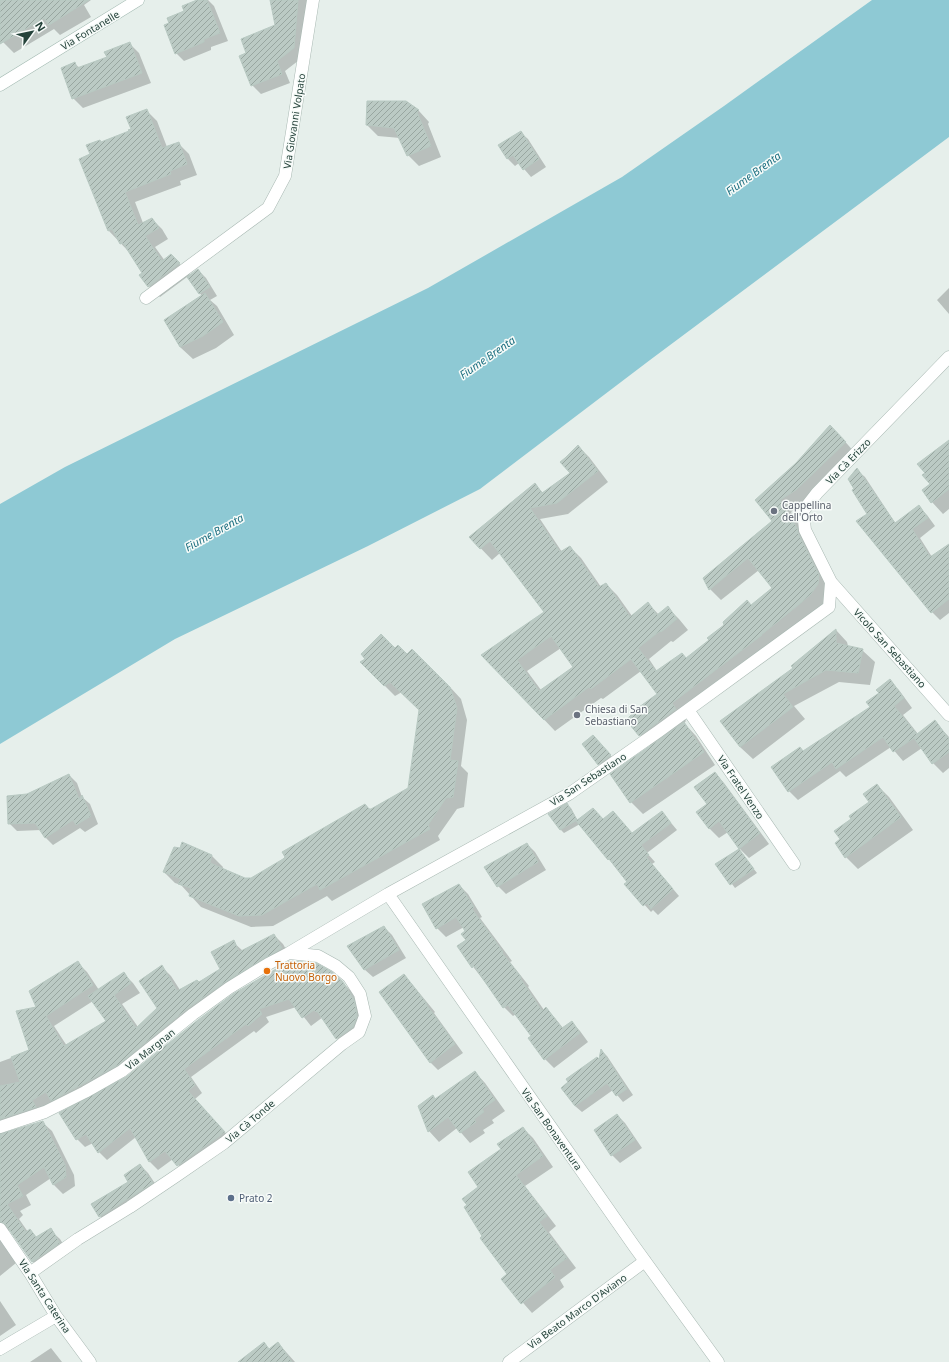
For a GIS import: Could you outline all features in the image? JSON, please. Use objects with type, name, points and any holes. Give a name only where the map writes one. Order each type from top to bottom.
[{"type":"street","name":"Via Fontanelle","points":[[0,85],[138,0]]},
{"type":"street","name":"Via Giovanni Volpato","points":[[146,298],[268,208],[285,176],[313,0]]},
{"type":"street","name":"Via Cà Erizzo","points":[[831,582],[805,530],[803,512],[817,493],[949,357]]},
{"type":"street","name":"Via San Sebastiano","points":[[290,952],[388,894],[569,794],[688,710],[829,607],[831,582]]},
{"type":"street","name":"Vicolo San Sebastiano","points":[[831,582],[949,715]]},
{"type":"street","name":"Via Fratel Venzo","points":[[688,710],[794,864]]},
{"type":"street","name":"Via San Bonaventura","points":[[388,894],[573,1160],[718,1362]]},
{"type":"street","name":"Via Margnan","points":[[0,1127],[45,1112],[85,1092],[122,1070],[193,1014],[229,988],[290,952]]},
{"type":"street","name":"Via Cà Tonde","points":[[30,1273],[78,1239],[171,1180],[224,1143],[359,1032],[365,1016],[360,994],[349,977],[336,966],[318,956],[290,952]]},
{"type":"street","name":"Via Santa Caterina","points":[[0,1229],[30,1273],[56,1316],[90,1362]]},
{"type":"street","name":"Via Beato Marco D'Aviano","points":[[509,1362],[645,1261]]},
{"type":"street","points":[[0,1349],[56,1316]]},
{"type":"water","name":"Fiume Brenta","points":[[872,0],[949,0],[949,137],[480,489],[368,546],[175,639],[0,744],[0,504],[65,467],[428,288],[622,177]]},
{"type":"building","points":[[0,0],[89,0],[49,25],[44,18],[0,44]]},
{"type":"building","points":[[197,0],[207,0],[220,33],[204,39],[204,42],[175,54],[164,25],[169,23],[167,18],[184,11],[182,6]]},
{"type":"building","points":[[270,0],[298,0],[294,48],[277,61],[282,74],[251,86],[239,56],[246,53],[241,39],[275,25]]},
{"type":"building","points":[[130,42],[142,73],[72,99],[61,68],[75,62],[77,68],[107,57],[104,52]]},
{"type":"building","points":[[367,101],[406,101],[419,110],[417,112],[431,146],[407,156],[394,128],[366,125]]},
{"type":"building","points":[[147,109],[162,148],[179,142],[187,164],[170,171],[171,174],[125,192],[138,225],[152,218],[159,228],[145,236],[162,261],[171,254],[180,263],[148,287],[139,275],[142,273],[123,243],[120,244],[112,229],[108,231],[79,159],[90,154],[86,145],[100,140],[101,142],[129,131],[128,130],[131,129],[126,117]]},
{"type":"building","points":[[521,131],[539,159],[523,170],[513,155],[507,159],[498,145]]},
{"type":"building","points":[[198,269],[210,287],[199,294],[187,277]]},
{"type":"building","points":[[205,293],[223,322],[203,336],[180,347],[164,320]]},
{"type":"building","points":[[830,425],[846,442],[796,490],[780,500],[797,528],[798,533],[819,575],[818,584],[811,594],[762,635],[672,703],[676,709],[639,736],[626,720],[632,714],[631,713],[657,694],[631,659],[591,689],[589,687],[544,720],[481,655],[544,612],[490,541],[480,549],[469,537],[535,483],[542,493],[570,473],[560,462],[578,445],[598,471],[557,503],[530,508],[560,552],[570,546],[599,587],[606,583],[630,617],[648,602],[657,615],[668,606],[677,619],[638,648],[656,671],[682,653],[686,658],[709,640],[707,638],[724,625],[723,622],[747,600],[751,605],[772,588],[748,558],[709,590],[703,578],[772,521],[755,500],[796,463]],"holes":[[[551,636],[573,667],[539,691],[517,660]]]},
{"type":"building","points":[[949,440],[949,489],[931,503],[922,490],[930,484],[922,475],[925,473],[917,464]]},
{"type":"building","points":[[857,468],[895,523],[919,505],[928,518],[912,529],[930,557],[949,544],[949,599],[931,613],[856,521],[867,514],[852,490],[854,489],[848,479]]},
{"type":"building","points":[[836,629],[836,643],[863,649],[858,673],[826,670],[783,694],[793,707],[740,747],[720,721],[793,668],[791,666]]},
{"type":"building","points":[[381,634],[395,648],[398,645],[407,654],[412,649],[450,687],[457,708],[450,760],[458,761],[453,797],[446,798],[428,825],[430,829],[320,890],[317,884],[262,915],[239,916],[189,896],[191,888],[178,884],[181,879],[163,872],[174,847],[180,848],[182,842],[212,855],[210,863],[245,878],[251,878],[283,859],[285,857],[282,852],[365,804],[369,809],[371,809],[408,788],[419,710],[390,682],[384,686],[360,662],[365,659],[361,654]]},
{"type":"building","points":[[890,679],[904,698],[894,706],[917,734],[935,720],[949,739],[949,752],[932,764],[914,738],[893,752],[883,737],[836,769],[832,762],[788,792],[771,767],[800,747],[803,751],[870,707],[866,702],[879,693],[876,690]]},
{"type":"building","points":[[684,722],[704,752],[630,803],[610,774]]},
{"type":"building","points":[[593,735],[611,755],[598,765],[582,744]]},
{"type":"building","points":[[715,772],[760,833],[739,849],[719,821],[709,829],[696,812],[707,804],[694,787]]},
{"type":"building","points":[[69,774],[79,799],[82,795],[91,816],[76,825],[73,820],[45,838],[35,823],[8,824],[7,796],[27,794]]},
{"type":"building","points":[[877,784],[901,817],[845,858],[835,843],[840,839],[834,831],[851,819],[849,816],[869,802],[863,794]]},
{"type":"building","points":[[567,803],[577,820],[560,830],[548,814]]},
{"type":"building","points":[[593,808],[603,819],[613,811],[632,833],[662,811],[671,823],[641,845],[649,855],[646,857],[673,889],[651,909],[647,903],[643,906],[624,884],[627,882],[576,821]]},
{"type":"building","points":[[527,843],[538,862],[497,887],[484,867]]},
{"type":"building","points":[[739,849],[754,869],[730,885],[715,864]]},
{"type":"building","points":[[459,884],[474,907],[472,909],[503,952],[502,953],[521,977],[520,978],[542,1011],[546,1007],[562,1028],[572,1021],[580,1033],[544,1060],[528,1038],[531,1036],[508,1005],[503,1008],[474,966],[472,968],[457,946],[466,940],[461,934],[465,931],[456,917],[436,929],[422,904]]},
{"type":"building","points":[[384,926],[399,950],[364,970],[347,946]]},
{"type":"building","points":[[274,934],[282,948],[225,982],[188,1008],[118,1065],[51,1101],[46,1092],[32,1100],[36,1107],[0,1119],[0,1086],[20,1082],[11,1057],[29,1050],[16,1011],[36,1007],[29,991],[78,961],[93,985],[46,1016],[64,1046],[106,1021],[88,996],[124,972],[131,983],[114,995],[136,1028],[157,1008],[139,981],[162,965],[177,991],[197,980],[199,982],[220,969],[211,952],[234,940],[239,952]]},
{"type":"building","points":[[290,961],[316,963],[332,972],[343,982],[354,1000],[357,1015],[353,1027],[336,1039],[317,1011],[316,1012],[314,1010],[302,1018],[289,999],[259,1009],[262,1014],[248,1026],[246,1024],[184,1069],[195,1085],[188,1091],[225,1132],[177,1166],[165,1151],[149,1162],[130,1128],[98,1153],[86,1134],[76,1140],[59,1113],[126,1077],[233,994]]},
{"type":"building","points":[[404,974],[455,1044],[430,1063],[379,992]]},
{"type":"building","points":[[601,1049],[627,1089],[616,1096],[607,1083],[575,1106],[561,1088],[568,1082],[566,1079],[597,1057],[599,1059]]},
{"type":"building","points":[[475,1071],[495,1100],[482,1109],[484,1112],[474,1119],[476,1122],[460,1133],[448,1117],[428,1132],[418,1106],[433,1095],[435,1099]]},
{"type":"building","points":[[617,1114],[635,1140],[611,1156],[594,1130]]},
{"type":"building","points":[[43,1121],[65,1165],[66,1177],[53,1185],[44,1167],[17,1185],[23,1196],[7,1204],[26,1232],[30,1229],[36,1237],[51,1228],[60,1243],[32,1262],[6,1225],[0,1222],[0,1134]]},
{"type":"building","points":[[523,1127],[543,1156],[516,1175],[547,1216],[539,1222],[567,1258],[550,1270],[555,1277],[521,1304],[501,1279],[507,1274],[480,1238],[482,1236],[464,1207],[467,1205],[462,1199],[478,1187],[468,1172],[501,1149],[497,1144]]},
{"type":"building","points":[[140,1164],[153,1183],[99,1217],[91,1204],[128,1182],[124,1175]]},
{"type":"building","points":[[264,1342],[269,1349],[278,1342],[292,1362],[238,1362]]},
{"type":"place","name":"Cappellina dell'Orto","points":[[774,511]]},
{"type":"place","name":"Chiesa di San Sebastiano","points":[[577,715]]},
{"type":"place","name":"Trattoria Nuovo Borgo","points":[[267,971]]},
{"type":"place","name":"Prato 2","points":[[231,1198]]}]
